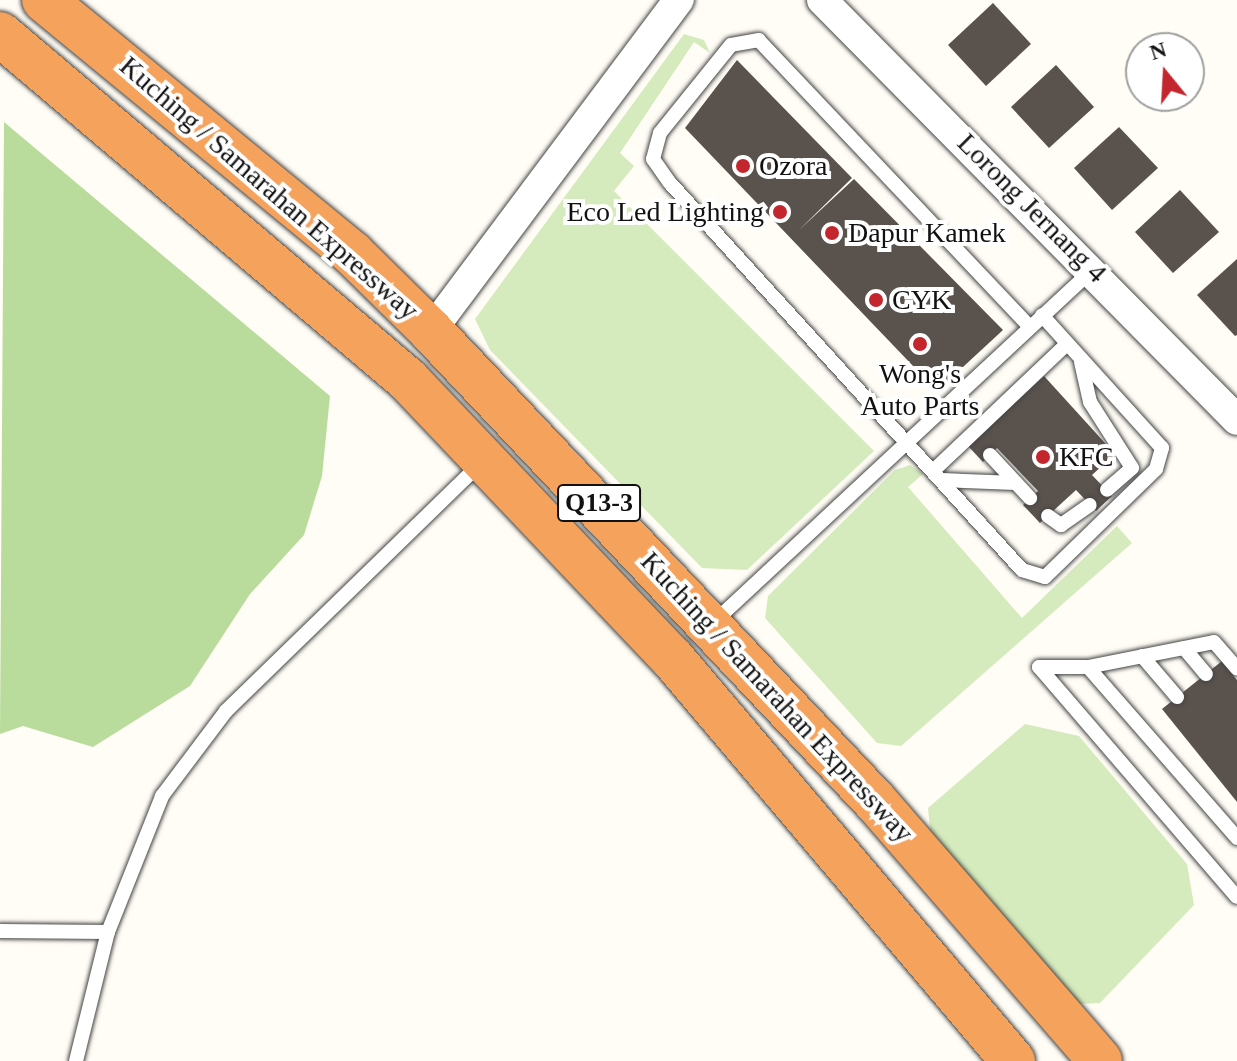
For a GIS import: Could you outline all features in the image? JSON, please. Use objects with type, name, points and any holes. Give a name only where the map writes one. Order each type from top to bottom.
[{"type":"highway","name":"Kuching / Samarahan Expressway","points":[[44,0],[352,253],[431,331],[876,802],[1100,1061]]},
{"type":"highway","name":"Kuching / Samarahan Expressway","points":[[0,34],[408,380],[672,658],[1013,1061]]},
{"type":"street","points":[[431,331],[679,0]]},
{"type":"street","name":"Lorong Jernang 4","points":[[822,0],[1094,268],[1237,420]]},
{"type":"lane","points":[[1029,326],[782,60],[759,40],[731,45],[660,133],[653,159],[1022,570],[1045,577],[1161,459],[1162,448],[1042,315]]},
{"type":"lane","points":[[710,625],[909,445],[1029,326],[1094,268]]},
{"type":"lane","points":[[938,476],[1066,345]]},
{"type":"lane","points":[[1081,361],[1090,402],[1132,468],[1107,490]]},
{"type":"lane","points":[[990,455],[1030,498]]},
{"type":"lane","points":[[76,1061],[108,932],[162,796],[226,711],[484,460]]},
{"type":"lane","points":[[938,476],[1016,483]]},
{"type":"lane","points":[[1048,516],[1061,525],[1090,505]]},
{"type":"lane","points":[[1237,668],[1214,642],[1088,667],[1039,667],[1237,897]]},
{"type":"lane","points":[[1184,648],[1206,674]]},
{"type":"lane","points":[[1142,656],[1177,697]]},
{"type":"lane","points":[[1088,667],[1237,838]]},
{"type":"lane","points":[[0,931],[108,932]]},
{"type":"green space","points":[[684,34],[704,40],[710,53],[694,42],[620,153],[634,166],[614,191],[874,451],[747,570],[702,568],[490,350],[475,319]]},
{"type":"green space","points":[[4,122],[330,396],[322,476],[304,535],[250,594],[190,686],[93,747],[23,726],[0,734]]},
{"type":"green space","points":[[910,465],[923,474],[908,487],[1022,618],[1117,526],[1132,543],[901,746],[877,743],[765,618],[768,596],[895,470]]},
{"type":"green space","points":[[1025,724],[1079,736],[1187,864],[1194,905],[1100,1003],[1078,1004],[931,839],[928,808]]},
{"type":"building","points":[[993,3],[1031,44],[986,86],[948,45]]},
{"type":"building","points":[[737,60],[852,178],[798,231],[854,179],[1003,330],[937,391],[685,128]]},
{"type":"building","points":[[1056,65],[1094,107],[1049,148],[1011,107]]},
{"type":"building","points":[[1119,127],[1158,168],[1112,210],[1074,168]]},
{"type":"building","points":[[1180,190],[1219,232],[1173,273],[1135,232]]},
{"type":"building","points":[[1237,259],[1237,335],[1235,336],[1197,295]]},
{"type":"building","points":[[1044,376],[1115,454],[1092,475],[1112,496],[1096,511],[1076,490],[1040,523],[1023,505],[1038,491],[997,448],[983,462],[968,446]]},
{"type":"building","points":[[1222,661],[1237,680],[1237,802],[1162,709]]},
{"type":"place","name":"Ozora","points":[[743,166]]},
{"type":"place","name":"Eco Led Lighting","points":[[780,212]]},
{"type":"place","name":"Dapur Kamek","points":[[832,233]]},
{"type":"place","name":"CYK","points":[[876,300]]},
{"type":"place","name":"Wong's Auto Parts","points":[[920,344]]},
{"type":"place","name":"KFC","points":[[1043,457]]}]
